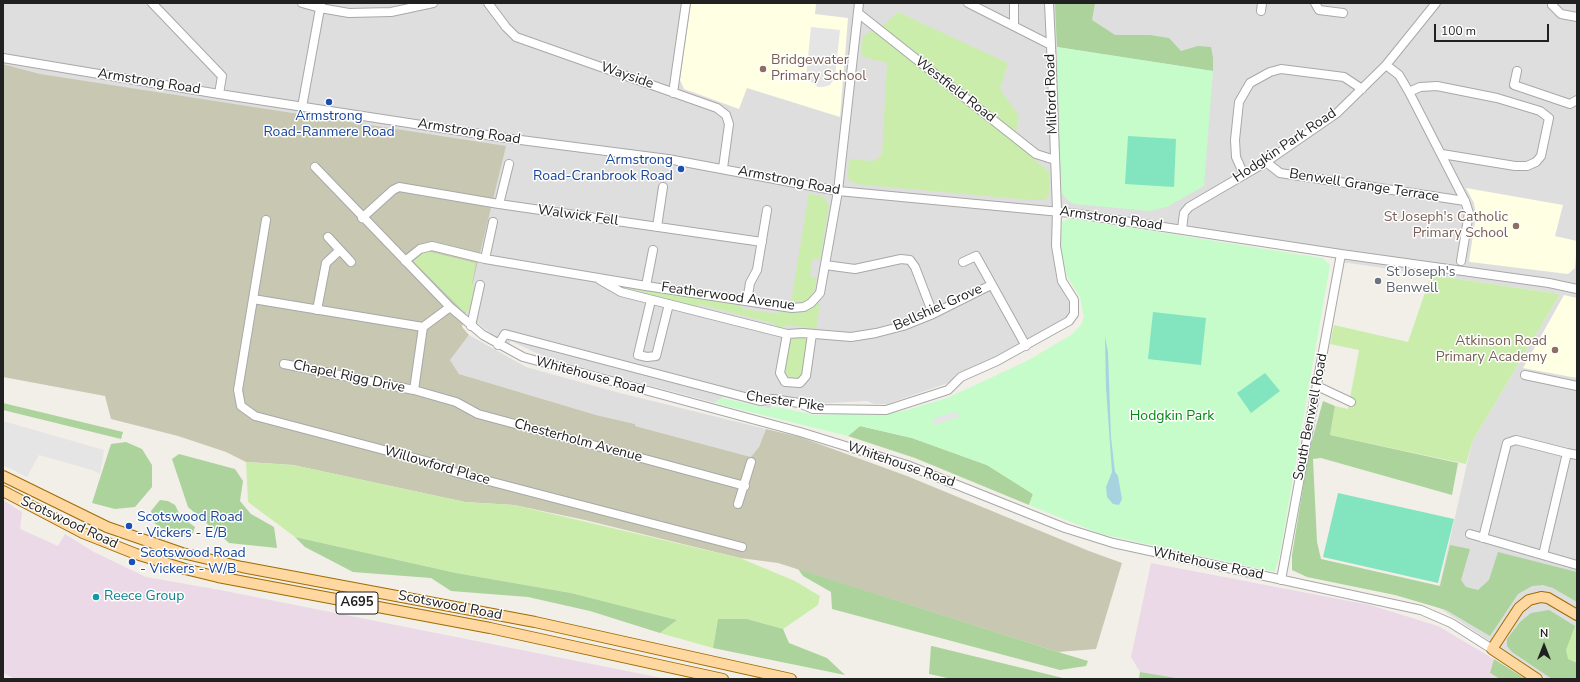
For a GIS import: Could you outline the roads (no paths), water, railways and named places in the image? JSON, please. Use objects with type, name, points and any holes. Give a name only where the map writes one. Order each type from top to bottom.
[{"type":"main road","name":"Scotswood Road","points":[[3,476],[106,527],[157,546],[189,555],[242,567],[521,620],[791,679]]},
{"type":"main road","name":"Scotswood Road","points":[[3,491],[83,532],[136,554],[179,567],[241,581],[490,628],[723,679]]},
{"type":"main road","points":[[1492,649],[1519,608],[1529,600],[1541,597],[1548,598],[1577,615]]},
{"type":"main road","name":"Whitehouse Road","points":[[1492,649],[1537,679]]},
{"type":"street","points":[[152,3],[222,76],[219,94]]},
{"type":"street","points":[[302,3],[350,13],[391,12],[433,3]]},
{"type":"street","name":"Wayside","points":[[488,3],[506,28],[516,37],[718,108],[726,115],[729,124],[723,168]]},
{"type":"street","points":[[673,93],[686,3]]},
{"type":"street","name":"Featherwood Avenue","points":[[405,261],[420,249],[432,246],[485,259],[646,286],[792,308],[804,307],[817,299],[820,293],[838,191],[859,3]]},
{"type":"street","name":"Milford Road","points":[[968,3],[1051,45],[1057,211]]},
{"type":"street","points":[[1014,3],[1014,26]]},
{"type":"street","points":[[1049,3],[1051,45]]},
{"type":"street","points":[[1315,3],[1319,10],[1343,13]]},
{"type":"street","name":"Hodgkin Park Road","points":[[1182,229],[1184,213],[1190,207],[1266,162],[1337,113],[1386,66],[1436,3]]},
{"type":"street","points":[[1553,3],[1552,5],[1561,14],[1577,17]]},
{"type":"street","points":[[302,107],[320,6]]},
{"type":"street","name":"Westfield Road","points":[[858,13],[1036,154],[1055,160]]},
{"type":"street","name":"Armstrong Road","points":[[3,58],[302,107],[513,139],[723,168],[838,191],[1057,211],[1341,254],[1542,282],[1577,289]]},
{"type":"street","points":[[1386,66],[1399,75],[1409,92],[1465,201],[1469,213],[1461,261]]},
{"type":"street","points":[[1244,175],[1236,157],[1235,140],[1239,102],[1250,83],[1270,72],[1281,70],[1344,77],[1362,89]]},
{"type":"street","points":[[1517,71],[1514,85],[1570,104],[1577,100]]},
{"type":"street","points":[[1409,92],[1420,87],[1437,86],[1497,98],[1540,111],[1549,118],[1541,156],[1536,162],[1527,166],[1515,166],[1442,154]]},
{"type":"street","name":"Benwell Grange Terrace","points":[[1266,162],[1280,173],[1465,201]]},
{"type":"street","points":[[498,204],[509,164]]},
{"type":"street","name":"Whitehouse Road","points":[[315,167],[362,218],[450,307],[471,326],[498,345],[523,357],[800,432],[907,465],[1065,528],[1113,543],[1421,610],[1451,623],[1492,649]]},
{"type":"street","points":[[657,227],[664,187]]},
{"type":"street","name":"Walwick Fell","points":[[362,218],[393,190],[399,188],[498,204],[762,242]]},
{"type":"street","points":[[747,301],[750,283],[757,270],[767,210]]},
{"type":"street","name":"Chester Pike","points":[[498,345],[505,334],[760,401],[773,399],[799,403],[813,409],[886,410],[948,390],[961,377],[1026,346],[1070,321],[1074,314],[1074,300],[1062,281],[1056,246],[1057,211]]},
{"type":"street","name":"Willowford Place","points":[[266,220],[238,390],[241,406],[255,416],[437,464],[461,474],[742,547]]},
{"type":"street","points":[[485,259],[493,222]]},
{"type":"street","points":[[328,237],[351,262]]},
{"type":"street","points":[[317,310],[326,264],[340,250]]},
{"type":"street","name":"Featherwood Avenue","points":[[646,286],[652,250]]},
{"type":"street","name":"South Benwell Road","points":[[1281,580],[1341,254]]},
{"type":"street","name":"Bellshiel Grove","points":[[964,262],[976,256],[1026,346]]},
{"type":"street","points":[[824,265],[855,269],[901,259],[910,260],[915,268],[932,314]]},
{"type":"street","name":"Featherwood Avenue","points":[[594,277],[621,292],[651,300],[787,334],[794,332],[812,334],[806,376],[800,383],[785,382],[780,373],[787,334]]},
{"type":"street","points":[[471,326],[480,285]]},
{"type":"street","name":"Bellshiel Grove","points":[[812,334],[852,338],[876,334],[903,326],[932,314],[991,285]]},
{"type":"street","points":[[253,299],[423,327],[450,307]]},
{"type":"street","name":"Featherwood Avenue","points":[[651,300],[638,354],[647,358],[656,356],[669,304]]},
{"type":"street","name":"Chapel Rigg Drive","points":[[284,364],[414,390],[423,327]]},
{"type":"street","points":[[1525,376],[1577,386]]},
{"type":"street","points":[[1317,386],[1351,402]]},
{"type":"street","name":"Chesterholm Avenue","points":[[414,390],[456,402],[478,414],[745,486]]},
{"type":"street","points":[[1483,538],[1507,442],[1516,440],[1577,455]]},
{"type":"street","points":[[1543,555],[1567,453]]},
{"type":"street","points":[[738,504],[745,486],[751,462]]},
{"type":"street","points":[[1470,534],[1577,564]]},
{"type":"water","points":[[1105,336],[1108,352],[1111,437],[1115,472],[1118,476],[1122,499],[1119,505],[1113,504],[1107,497],[1106,487],[1112,472],[1106,388]]},
{"type":"place","name":"Bridgewater Primary School","points":[[763,69]]},
{"type":"place","name":"Armstrong Road-Ranmere Road","points":[[329,102]]},
{"type":"place","name":"Armstrong Road-Cranbrook Road","points":[[681,169]]},
{"type":"place","name":"St Joseph's Catholic Primary School","points":[[1516,226]]},
{"type":"place","name":"St Joseph's Benwell","points":[[1378,281]]},
{"type":"place","name":"Atkinson Road Primary Academy","points":[[1555,350]]},
{"type":"place","name":"Scotswood Road - Vickers - E/B","points":[[129,526]]},
{"type":"place","name":"Scotswood Road - Vickers - W/B","points":[[132,562]]},
{"type":"place","name":"Reece Group","points":[[96,597]]},
{"type":"park label","name":"Hodgkin Park","points":[[1172,417]]}]
